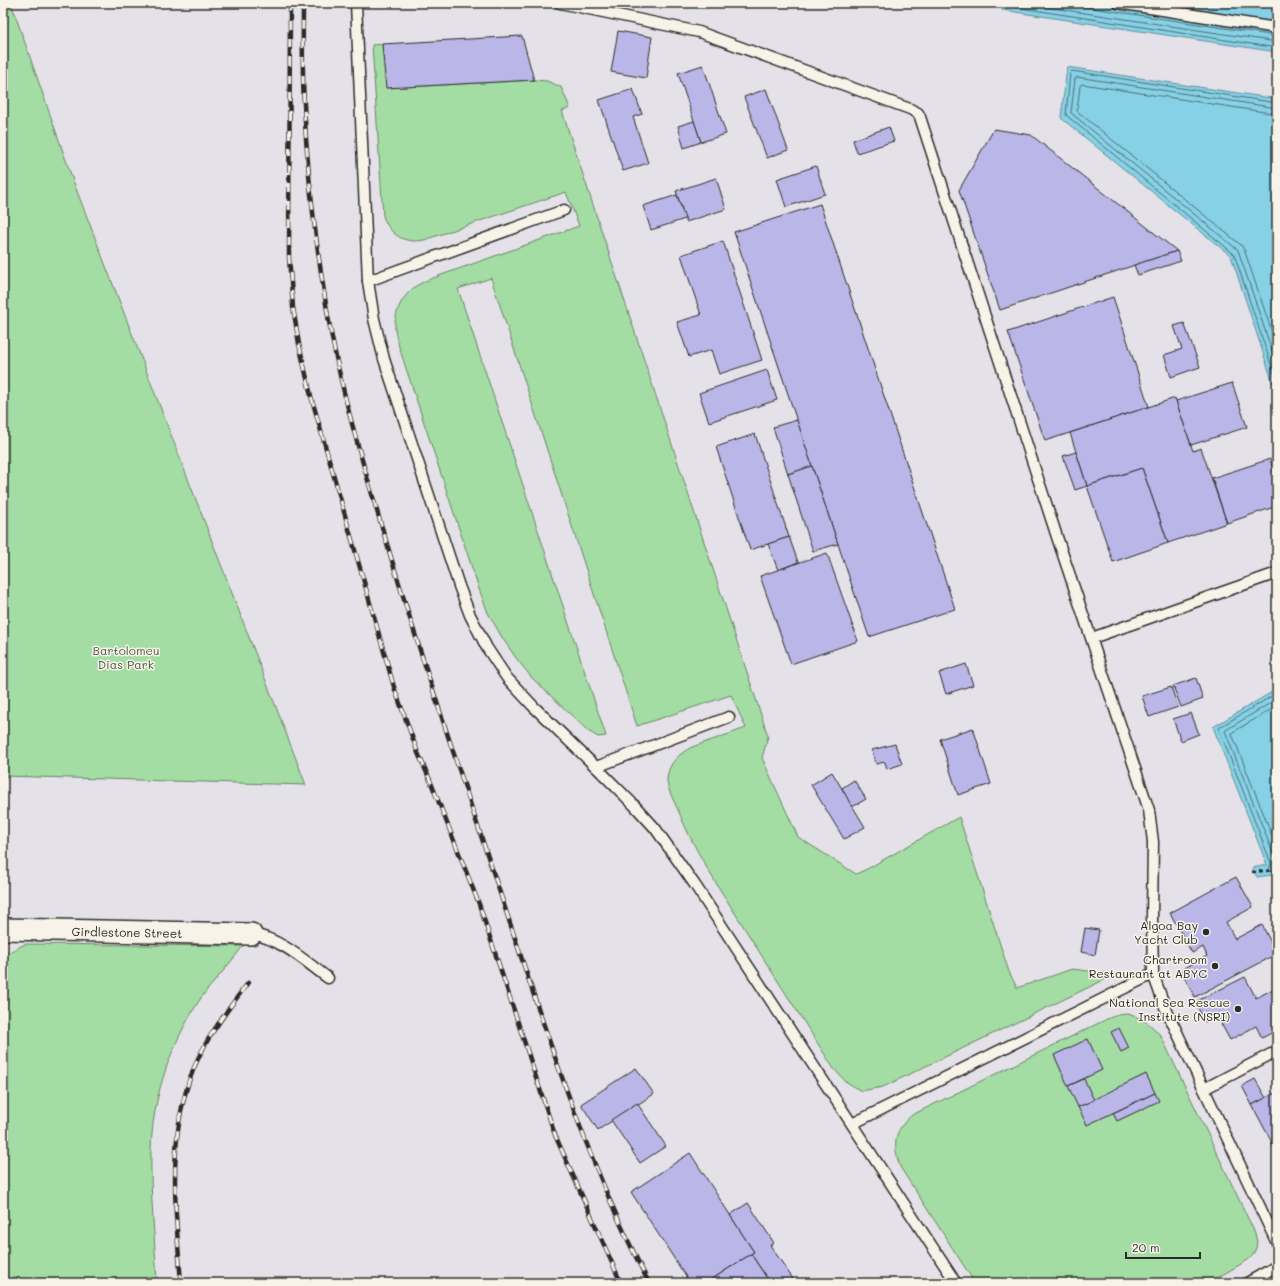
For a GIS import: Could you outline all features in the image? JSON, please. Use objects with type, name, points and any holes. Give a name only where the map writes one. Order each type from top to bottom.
[{"type":"street","name":"Girdlestone Street","points":[[3,929],[251,934]]},
{"type":"lane","points":[[356,3],[368,281],[374,319],[384,359],[470,615],[487,648],[507,678],[533,706],[596,766],[655,828],[695,885],[956,1283]]},
{"type":"lane","points":[[560,3],[699,32],[918,113],[1059,543],[1149,810],[1153,842],[1153,974],[1165,1007],[1277,1243]]},
{"type":"lane","points":[[1118,3],[1277,28]]},
{"type":"lane","points":[[368,281],[564,210]]},
{"type":"lane","points":[[1092,638],[1277,573]]},
{"type":"lane","points":[[596,766],[729,717]]},
{"type":"lane","points":[[251,934],[269,939],[287,949],[328,978]]},
{"type":"lane","points":[[852,1124],[1153,974]]},
{"type":"lane","points":[[1204,1089],[1271,1054]]},
{"type":"lane","points":[[1247,1283],[1277,1266]]},
{"type":"path","points":[[1252,872],[1277,870]]},
{"type":"green space","name":"Bartolomeu Dias Park","points":[[3,3],[11,3],[75,186],[306,785],[3,776]]},
{"type":"green space","points":[[382,44],[387,88],[534,80],[547,81],[561,87],[570,108],[562,111],[768,736],[762,758],[798,837],[856,874],[959,817],[1009,972],[1017,988],[1072,969],[1105,973],[1108,978],[883,1087],[861,1091],[845,1081],[834,1069],[706,867],[684,825],[668,787],[668,773],[672,763],[683,752],[692,747],[746,728],[731,695],[637,726],[491,278],[458,289],[606,736],[598,737],[588,731],[532,678],[503,639],[488,613],[399,347],[395,331],[396,317],[403,300],[411,290],[422,283],[579,226],[566,192],[424,240],[410,241],[399,237],[394,233],[386,223],[383,216],[372,45]]},
{"type":"green space","points":[[25,944],[243,946],[202,996],[189,1018],[171,1054],[159,1092],[152,1132],[151,1152],[152,1201],[157,1283],[3,1283],[3,955]]},
{"type":"green space","points":[[1128,1014],[1146,1022],[1161,1036],[1255,1233],[1257,1242],[1253,1255],[1248,1260],[1208,1283],[975,1283],[900,1167],[896,1152],[896,1139],[901,1127],[912,1115],[1107,1019],[1117,1015]]},
{"type":"water","points":[[1003,3],[1277,3],[1277,52],[1002,10]]},
{"type":"water","points":[[1067,67],[1277,99],[1277,395],[1231,256],[1061,118]]},
{"type":"water","points":[[1277,689],[1277,889],[1272,875],[1257,877],[1252,868],[1267,865],[1213,727]]},
{"type":"building","points":[[618,31],[652,37],[646,78],[611,72]]},
{"type":"building","points":[[522,36],[534,80],[386,88],[382,44]]},
{"type":"building","points":[[703,65],[726,134],[701,142],[678,73]]},
{"type":"building","points":[[633,89],[642,114],[633,117],[648,163],[623,171],[599,100]]},
{"type":"building","points":[[766,89],[788,150],[767,158],[744,97]]},
{"type":"building","points":[[694,121],[701,142],[684,148],[678,126]]},
{"type":"building","points":[[889,127],[894,141],[857,153],[853,140]]},
{"type":"building","points":[[994,129],[1031,135],[1177,251],[1000,310],[959,190]]},
{"type":"building","points":[[816,166],[825,194],[786,207],[777,179]]},
{"type":"building","points":[[716,178],[726,209],[686,222],[676,191]]},
{"type":"building","points":[[677,195],[685,219],[651,230],[643,206]]},
{"type":"building","points":[[820,204],[955,609],[869,637],[734,232]]},
{"type":"building","points":[[723,241],[762,360],[719,374],[711,350],[689,357],[677,322],[701,315],[681,255]]},
{"type":"building","points":[[1177,251],[1181,261],[1138,275],[1134,265]]},
{"type":"building","points":[[1113,297],[1149,407],[1045,441],[1008,332]]},
{"type":"building","points":[[1184,323],[1200,367],[1171,377],[1164,355],[1182,349],[1174,326]]},
{"type":"building","points":[[767,370],[777,400],[709,422],[699,393]]},
{"type":"building","points":[[1232,383],[1247,427],[1191,445],[1176,401]]},
{"type":"building","points":[[1175,398],[1193,451],[1201,448],[1227,523],[1168,543],[1142,468],[1087,486],[1070,433]]},
{"type":"building","points":[[797,420],[812,466],[788,474],[773,427]]},
{"type":"building","points":[[755,434],[789,537],[750,550],[716,447]]},
{"type":"building","points":[[1076,452],[1087,486],[1075,490],[1063,456]]},
{"type":"building","points":[[1270,459],[1277,481],[1277,506],[1227,523],[1212,478]]},
{"type":"building","points":[[812,466],[838,544],[813,551],[788,474]]},
{"type":"building","points":[[1142,468],[1168,543],[1113,562],[1087,486]]},
{"type":"building","points":[[789,537],[798,562],[778,570],[768,544]]},
{"type":"building","points":[[827,553],[858,641],[791,664],[760,576]]},
{"type":"building","points":[[966,664],[973,685],[946,694],[939,673]]},
{"type":"building","points":[[1196,678],[1203,699],[1181,707],[1173,686]]},
{"type":"building","points":[[1171,687],[1178,707],[1149,717],[1142,696]]},
{"type":"building","points":[[1191,713],[1199,734],[1181,741],[1173,719]]},
{"type":"building","points":[[973,728],[991,784],[958,795],[940,739]]},
{"type":"building","points":[[895,744],[902,764],[887,769],[885,762],[876,764],[872,750]]},
{"type":"building","points":[[832,772],[865,827],[844,839],[811,785]]},
{"type":"building","points":[[854,780],[866,799],[852,807],[842,788]]},
{"type":"building","name":"Algoa Bay Yacht Club","points":[[1236,877],[1253,907],[1226,922],[1235,939],[1262,925],[1277,954],[1195,997],[1181,970],[1207,956],[1203,947],[1192,953],[1170,913]]},
{"type":"building","points":[[1085,928],[1099,930],[1095,955],[1081,952]]},
{"type":"building","name":"National Sea Rescue Institute (NSRI)","points":[[1245,977],[1256,998],[1277,987],[1277,1030],[1262,1038],[1256,1026],[1230,1040],[1217,1016],[1205,1022],[1195,1002]]},
{"type":"building","points":[[1119,1028],[1129,1048],[1121,1052],[1111,1032]]},
{"type":"building","points":[[1088,1039],[1102,1070],[1068,1086],[1054,1055]]},
{"type":"building","points":[[636,1068],[654,1094],[598,1130],[581,1104]]},
{"type":"building","points":[[1146,1074],[1155,1093],[1087,1125],[1078,1107]]},
{"type":"building","points":[[1084,1079],[1094,1100],[1078,1107],[1068,1086]]},
{"type":"building","points":[[1255,1079],[1266,1098],[1252,1105],[1242,1086]]},
{"type":"building","points":[[1277,1092],[1277,1152],[1252,1105]]},
{"type":"building","points":[[1155,1093],[1159,1101],[1117,1121],[1113,1113]]},
{"type":"building","points":[[637,1103],[666,1146],[640,1163],[611,1120]]},
{"type":"building","points":[[690,1153],[754,1252],[706,1283],[690,1283],[631,1192]]},
{"type":"building","points":[[748,1203],[774,1243],[770,1245],[793,1279],[786,1283],[770,1283],[751,1254],[754,1252],[730,1215]]},
{"type":"building","points":[[751,1254],[770,1283],[706,1283]]},
{"type":"railway","points":[[290,3],[289,258],[293,307],[299,344],[311,396],[394,687],[418,753],[479,904],[555,1135],[621,1283]]},
{"type":"railway","points":[[303,3],[303,91],[312,204],[331,335],[352,425],[369,485],[450,744],[543,1023],[581,1129],[602,1181],[624,1233],[649,1283]]},
{"type":"railway","points":[[181,1283],[176,1222],[175,1161],[183,1102],[192,1073],[205,1045],[220,1021],[248,983]]},
{"type":"place","name":"Algoa Bay Yacht Club","points":[[1206,932]]},
{"type":"place","name":"Chartroom Restaurant at ABYC","points":[[1215,966]]},
{"type":"place","name":"National Sea Rescue Institute (NSRI)","points":[[1238,1009]]}]
